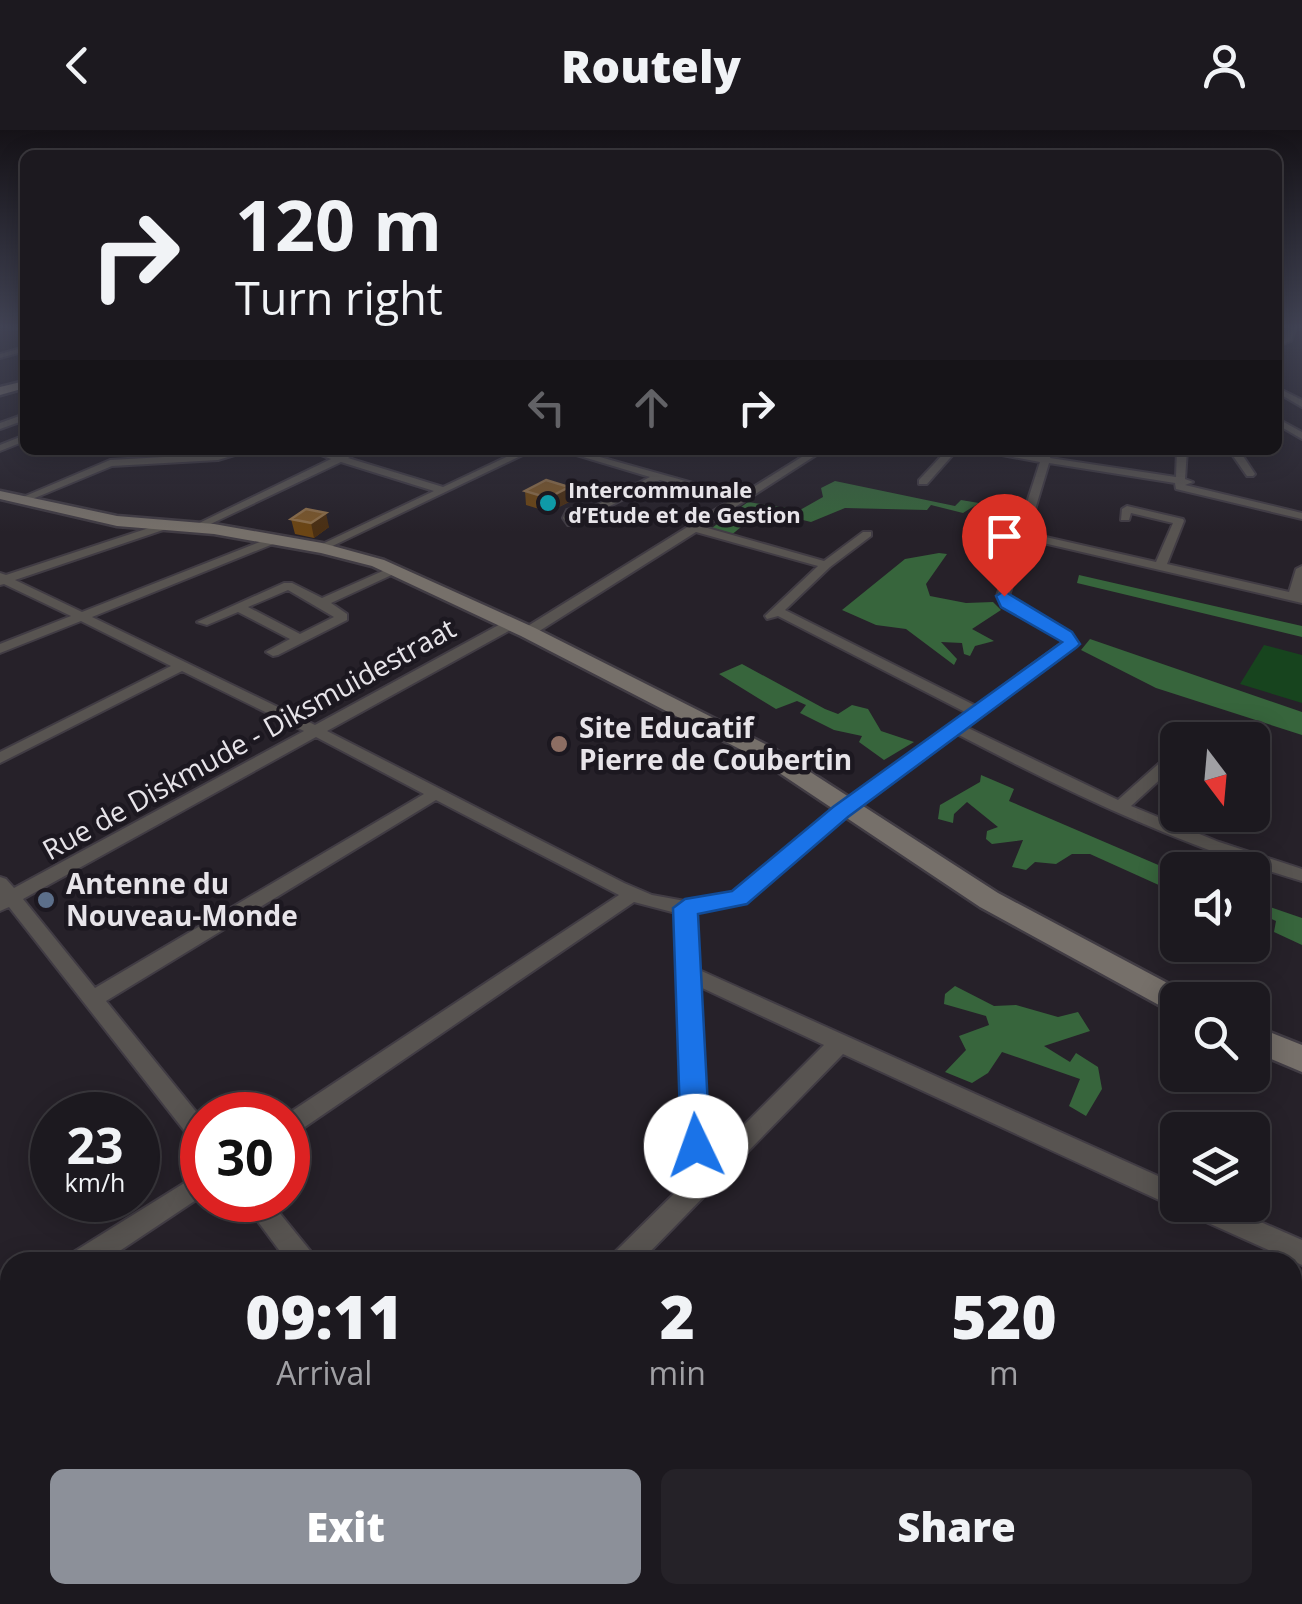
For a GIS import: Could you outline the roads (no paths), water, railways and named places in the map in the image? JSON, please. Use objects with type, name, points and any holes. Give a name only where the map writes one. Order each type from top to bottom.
[{"type":"street","points":[[15,496],[110,462],[223,455]]},
{"type":"street","points":[[305,455],[313,471]]},
{"type":"street","points":[[329,455],[443,490]]},
{"type":"street","points":[[194,528],[346,455]]},
{"type":"street","points":[[322,548],[517,455]]},
{"type":"street","points":[[581,455],[742,500]]},
{"type":"street","name":"Rue de Diskmude - Diksmuidestraat","points":[[4,895],[519,628],[699,530],[812,455]]},
{"type":"street","points":[[910,479],[925,482],[948,455]]},
{"type":"street","points":[[1,579],[316,732],[633,894],[685,908],[739,898],[850,805],[1071,644],[1066,636],[1006,604],[1004,596],[1047,455],[1186,484],[1302,516]]},
{"type":"street","points":[[1183,455],[1186,484]]},
{"type":"street","points":[[1186,484],[1189,455]]},
{"type":"street","points":[[1237,455],[1250,474]]},
{"type":"street","points":[[583,516],[658,477]]},
{"type":"street","points":[[15,496],[117,521],[194,528],[322,548],[394,570],[688,712],[850,805],[989,900],[1160,992]]},
{"type":"street","points":[[1125,518],[1127,509],[1179,521],[1161,566]]},
{"type":"street","points":[[1,579],[165,526]]},
{"type":"street","points":[[699,530],[826,566]]},
{"type":"street","points":[[867,534],[768,618],[837,653],[848,649],[975,711]]},
{"type":"street","points":[[1024,535],[1298,598],[1302,569]]},
{"type":"street","points":[[0,650],[274,540]]},
{"type":"street","points":[[322,603],[394,570]]},
{"type":"street","points":[[202,622],[288,586],[343,617],[274,652]]},
{"type":"street","points":[[238,607],[300,639]]},
{"type":"street","points":[[0,758],[181,666]]},
{"type":"street","points":[[955,726],[1121,806],[1302,876]]},
{"type":"street","points":[[1121,806],[1160,770]]},
{"type":"street","points":[[92,1000],[433,795]]},
{"type":"street","points":[[310,1111],[633,894]]},
{"type":"street","points":[[4,895],[180,1109]]},
{"type":"street","points":[[685,908],[697,1185]]},
{"type":"street","points":[[688,973],[1160,1189]]},
{"type":"street","points":[[633,1252],[838,1044]]},
{"type":"street","points":[[1270,1045],[1302,1060]]},
{"type":"street","points":[[95,1252],[180,1197]]},
{"type":"street","points":[[271,1222],[295,1252]]},
{"type":"street","points":[[1233,1222],[1300,1252]]},
{"type":"place","name":"Intercommunale d’Etude et de Gestion","points":[[548,503]]},
{"type":"place","name":"Site Educatif Pierre de Coubertin","points":[[559,744]]},
{"type":"place","name":"Antenne du Nouveau-Monde","points":[[46,900]]}]
